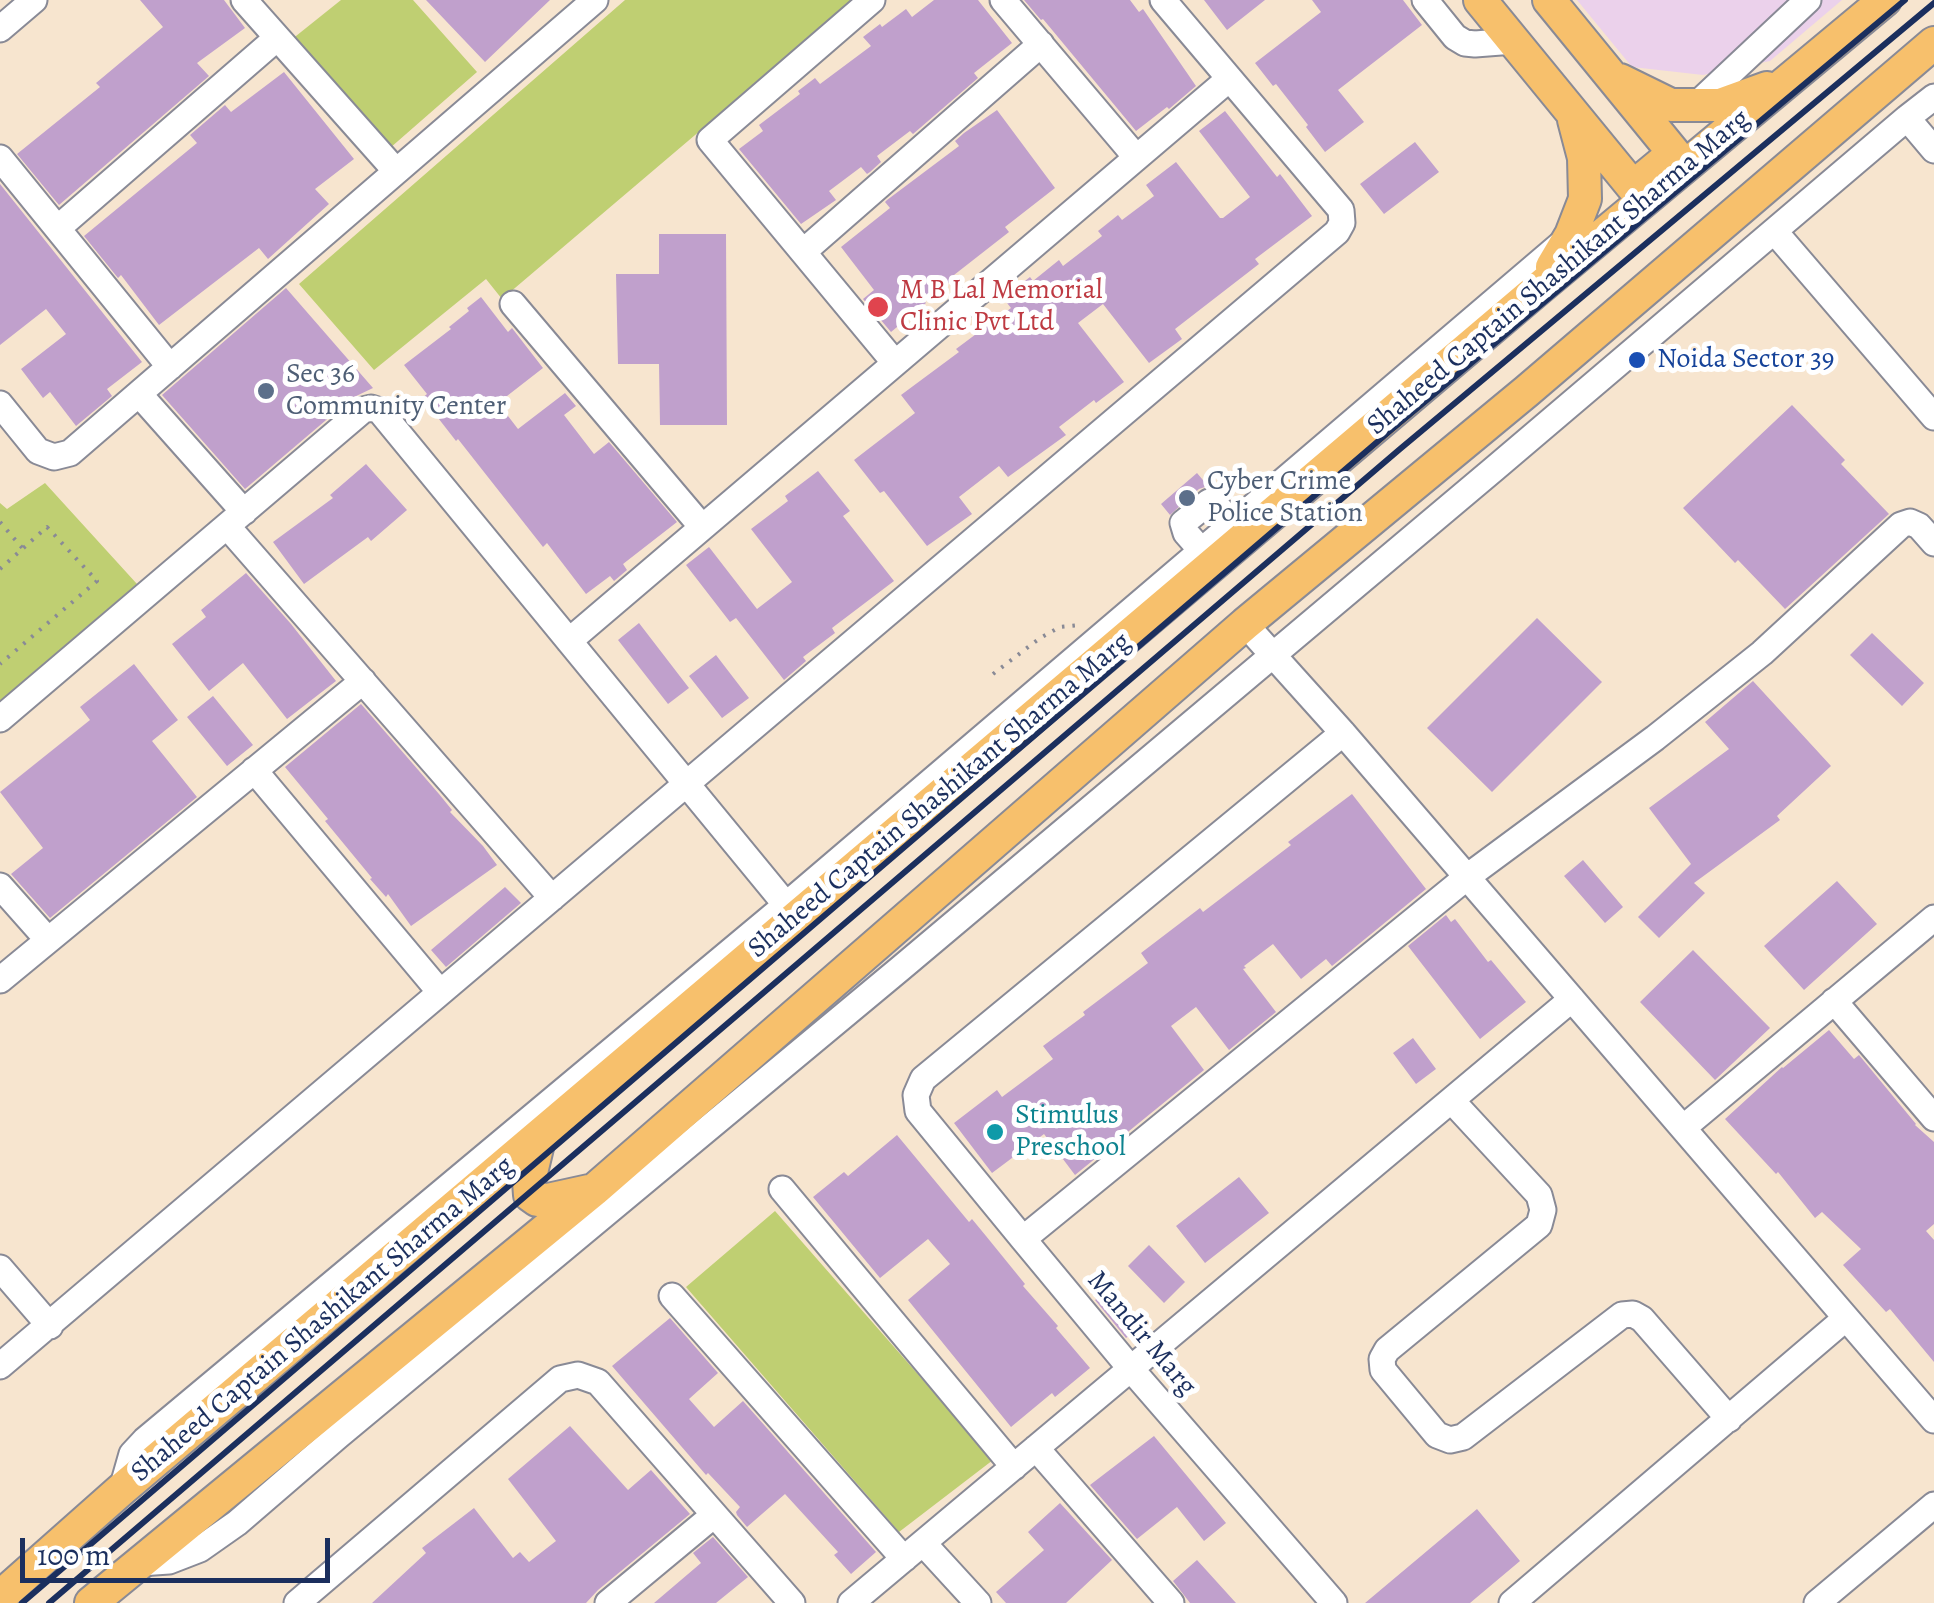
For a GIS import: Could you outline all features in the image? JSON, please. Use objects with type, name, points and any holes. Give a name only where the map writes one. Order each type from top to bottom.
[{"type":"main road","points":[[1480,0],[1633,188],[1674,153],[1549,0]]},
{"type":"main road","name":"Shaheed Captain Shashikant Sharma Marg","points":[[0,1597],[540,1135],[792,911],[1886,0]]},
{"type":"main road","points":[[91,1603],[594,1190],[1246,624],[1934,44]]},
{"type":"main road","points":[[1611,76],[1672,106],[1720,106],[1800,71]]},
{"type":"main road","points":[[1540,288],[1571,235],[1585,199],[1584,158],[1572,110]]},
{"type":"main road","points":[[540,1135],[529,1181],[530,1196],[548,1200],[594,1190]]},
{"type":"street","points":[[0,29],[34,0]]},
{"type":"street","points":[[244,0],[395,170]]},
{"type":"street","points":[[0,404],[38,451],[54,458],[70,452],[595,0]]},
{"type":"street","points":[[872,0],[710,140],[895,363]]},
{"type":"street","points":[[1003,0],[1136,157]]},
{"type":"street","points":[[0,1366],[1337,232],[1342,222],[1341,210],[1163,0]]},
{"type":"street","points":[[1425,0],[1465,43],[1514,41]]},
{"type":"street","points":[[1696,106],[1808,0]]},
{"type":"street","points":[[58,228],[277,38]]},
{"type":"street","points":[[803,252],[1041,44]]},
{"type":"street","points":[[569,641],[1229,78]]},
{"type":"street","points":[[140,1563],[169,1561],[200,1549],[237,1523],[1934,97]]},
{"type":"street","points":[[1907,118],[1934,150]]},
{"type":"street","points":[[0,158],[170,367]]},
{"type":"street","points":[[1775,232],[1934,418]]},
{"type":"street","points":[[122,1489],[132,1454],[144,1440],[517,1127],[792,911],[1232,523],[1571,235]]},
{"type":"street","points":[[513,304],[702,527]]},
{"type":"street","points":[[138,394],[363,680],[552,898]]},
{"type":"street","points":[[0,720],[363,410],[372,408],[380,411],[792,911]]},
{"type":"street","points":[[1023,1239],[1467,876],[1655,738],[1762,653],[1901,524],[1919,526],[1934,543]]},
{"type":"street","points":[[1246,624],[1934,1420]]},
{"type":"street","points":[[0,980],[363,680]]},
{"type":"street","name":"Mandir Marg","points":[[1334,1603],[1130,1370],[918,1112],[916,1095],[923,1079],[1344,733]]},
{"type":"street","points":[[254,770],[440,992]]},
{"type":"street","points":[[0,886],[48,940]]},
{"type":"street","points":[[1683,1128],[1934,918]]},
{"type":"street","points":[[851,1603],[1572,999]]},
{"type":"street","points":[[1834,1000],[1934,1118]]},
{"type":"street","points":[[1452,1101],[1539,1195],[1543,1210],[1539,1225],[1386,1350],[1383,1370],[1437,1435],[1450,1440],[1463,1437],[1622,1315],[1632,1314],[1642,1319],[1728,1419]]},
{"type":"street","points":[[782,1189],[1014,1466]]},
{"type":"street","points":[[0,1268],[50,1326]]},
{"type":"street","points":[[672,1296],[914,1551],[978,1603]]},
{"type":"street","points":[[1512,1603],[1846,1318]]},
{"type":"street","points":[[297,1603],[560,1380],[578,1375],[598,1382],[792,1603]]},
{"type":"street","points":[[1036,1448],[1171,1603]]},
{"type":"street","points":[[1817,1603],[1934,1505]]},
{"type":"street","points":[[608,1603],[714,1515]]},
{"type":"path","points":[[0,522],[24,550]]},
{"type":"path","points":[[0,569],[47,527],[97,582],[0,664]]},
{"type":"path","points":[[992,674],[1060,627]]},
{"type":"shaded area","points":[[1577,0],[1842,0],[1770,61],[1703,75],[1632,67]]},
{"type":"green space","points":[[341,0],[413,0],[477,72],[382,155],[291,40]]},
{"type":"green space","points":[[625,0],[854,0],[502,299],[486,279],[374,370],[299,284]]},
{"type":"green space","points":[[45,483],[137,584],[0,701],[0,503],[7,509]]},
{"type":"green space","points":[[775,1211],[993,1460],[899,1532],[686,1287]]},
{"type":"building","points":[[140,0],[224,0],[245,28],[197,63],[209,76],[59,205],[17,154],[100,87],[96,83],[163,27]]},
{"type":"building","points":[[426,0],[550,0],[485,62]]},
{"type":"building","points":[[934,0],[978,0],[1012,43],[974,73],[978,78],[913,134],[910,131],[877,156],[881,162],[870,172],[867,174],[861,167],[829,191],[836,200],[801,224],[739,149],[763,131],[759,125],[800,94],[798,91],[815,78],[820,84],[871,46],[863,37],[880,24],[882,27],[906,9],[912,17]]},
{"type":"building","points":[[1024,0],[1130,0],[1139,12],[1143,9],[1196,86],[1136,131]]},
{"type":"building","points":[[1204,0],[1265,0],[1227,30]]},
{"type":"building","points":[[1312,0],[1403,0],[1422,25],[1338,90],[1364,122],[1325,152],[1276,84],[1273,86],[1255,63],[1321,12]]},
{"type":"building","points":[[284,72],[354,159],[315,189],[329,204],[268,259],[259,248],[159,325],[121,275],[118,278],[84,236],[197,143],[190,135],[225,105],[231,112]]},
{"type":"building","points":[[997,110],[1055,188],[1005,227],[1009,232],[891,332],[863,299],[874,290],[841,247],[890,208],[887,200],[959,146],[955,141]]},
{"type":"building","points":[[1225,111],[1312,216],[1255,259],[1259,264],[1175,329],[1182,339],[1149,363],[1103,304],[1078,323],[1124,382],[1059,427],[1066,435],[1008,477],[999,466],[959,497],[972,514],[927,546],[854,460],[915,413],[901,395],[1011,308],[1003,298],[1059,260],[1063,266],[1102,236],[1098,231],[1118,215],[1122,220],[1154,196],[1146,185],[1176,162],[1220,218],[1250,197],[1199,131]]},
{"type":"building","points":[[1415,142],[1439,172],[1384,214],[1360,184]]},
{"type":"building","points":[[0,184],[142,362],[107,389],[112,396],[76,426],[50,392],[43,398],[21,369],[66,334],[46,309],[0,345]]},
{"type":"building","points":[[659,234],[726,234],[727,425],[660,425],[659,364],[618,364],[616,274],[659,274]]},
{"type":"building","name":"Sec 36 Community Center","points":[[286,288],[373,388],[352,398],[245,489],[162,395]]},
{"type":"building","points":[[481,297],[543,368],[498,403],[518,429],[565,393],[576,406],[564,415],[594,454],[609,442],[677,522],[623,564],[627,570],[614,581],[610,576],[586,594],[547,543],[543,547],[458,439],[433,415],[421,399],[427,394],[404,365],[451,329]]},
{"type":"building","points":[[1792,405],[1845,460],[1841,464],[1889,514],[1785,609],[1683,508]]},
{"type":"building","points":[[366,464],[407,510],[371,541],[368,537],[304,584],[273,542],[333,498],[330,495]]},
{"type":"building","points":[[818,471],[850,511],[843,516],[894,581],[832,628],[835,633],[803,657],[806,661],[784,680],[736,618],[730,622],[686,565],[709,547],[757,609],[792,582],[751,529],[788,501],[785,496]]},
{"type":"building","name":"Cyber Crime Police Station","points":[[1197,473],[1208,486],[1199,489],[1170,515],[1161,504]]},
{"type":"building","points":[[246,573],[336,681],[287,719],[243,663],[209,691],[172,644],[206,617],[201,610]]},
{"type":"building","points":[[1537,618],[1602,682],[1492,792],[1427,728]]},
{"type":"building","points":[[639,623],[689,688],[668,704],[618,640]]},
{"type":"building","points":[[1872,633],[1924,683],[1902,706],[1850,655]]},
{"type":"building","points":[[716,655],[749,698],[722,718],[689,676]]},
{"type":"building","points":[[134,664],[178,720],[152,741],[197,797],[50,918],[11,874],[43,848],[0,792],[90,720],[80,707]]},
{"type":"building","points":[[1753,681],[1831,766],[1777,816],[1780,820],[1694,883],[1705,893],[1659,938],[1638,917],[1691,864],[1649,808],[1729,749],[1705,722]]},
{"type":"building","points":[[213,696],[253,745],[227,766],[187,717]]},
{"type":"building","points":[[361,704],[497,865],[411,926],[285,767]]},
{"type":"building","points":[[1352,794],[1426,889],[1332,966],[1326,959],[1301,979],[1273,944],[1244,966],[1276,1012],[1229,1050],[1196,1007],[1171,1026],[1204,1070],[1075,1175],[1044,1134],[992,1173],[954,1123],[997,1090],[1002,1097],[1053,1059],[1043,1046],[1148,963],[1141,953],[1200,908],[1203,912]]},
{"type":"building","points":[[1583,860],[1623,907],[1605,923],[1564,876]]},
{"type":"building","points":[[1837,881],[1877,924],[1804,990],[1764,946]]},
{"type":"building","points":[[505,887],[521,903],[446,967],[431,950]]},
{"type":"building","points":[[1446,915],[1451,922],[1455,919],[1526,1002],[1480,1039],[1408,946]]},
{"type":"building","points":[[1693,950],[1770,1028],[1715,1080],[1640,1002]]},
{"type":"building","points":[[1829,1030],[1854,1059],[1859,1055],[1915,1125],[1934,1142],[1934,1224],[1926,1231],[1934,1240],[1934,1362],[1890,1309],[1886,1312],[1843,1265],[1861,1249],[1822,1212],[1815,1218],[1778,1172],[1725,1119]]},
{"type":"building","points":[[1413,1038],[1436,1069],[1416,1084],[1393,1053]]},
{"type":"building","points":[[897,1135],[969,1222],[972,1219],[1090,1368],[1011,1427],[908,1300],[950,1264],[928,1239],[880,1278],[813,1197],[844,1172],[848,1176]]},
{"type":"building","points":[[1239,1177],[1269,1213],[1205,1263],[1176,1226]]},
{"type":"building","points":[[1149,1245],[1185,1282],[1164,1303],[1128,1266]]},
{"type":"building","points":[[1111,1287],[1142,1326],[1126,1338],[1095,1300]]},
{"type":"building","points":[[670,1318],[718,1373],[689,1399],[714,1427],[743,1401],[876,1552],[851,1574],[834,1555],[838,1552],[785,1494],[747,1527],[737,1515],[740,1507],[706,1475],[612,1366]]},
{"type":"building","points":[[570,1426],[628,1490],[651,1470],[690,1514],[586,1603],[372,1603],[426,1553],[422,1548],[474,1508],[513,1558],[520,1552],[529,1562],[556,1541],[508,1479]]},
{"type":"building","points":[[1154,1436],[1226,1523],[1204,1541],[1177,1507],[1137,1539],[1090,1485]]},
{"type":"building","points":[[1060,1503],[1112,1560],[1066,1603],[1006,1603],[996,1592],[1044,1550],[1028,1532]]},
{"type":"building","points":[[1477,1509],[1520,1561],[1470,1603],[1365,1603]]},
{"type":"building","points":[[713,1537],[748,1577],[716,1603],[654,1603],[701,1563],[693,1553]]},
{"type":"building","points":[[1197,1560],[1236,1603],[1190,1603],[1173,1581]]},
{"type":"railway","points":[[22,1603],[1390,431],[1905,0]]},
{"type":"railway","points":[[49,1603],[1400,449],[1934,3]]},
{"type":"place","name":"M B Lal Memorial Clinic Pvt Ltd","points":[[878,307]]},
{"type":"place","name":"Noida Sector 39","points":[[1637,360]]},
{"type":"place","name":"Sec 36 Community Center","points":[[266,391]]},
{"type":"place","name":"Cyber Crime Police Station","points":[[1187,498]]},
{"type":"place","name":"Stimulus Preschool","points":[[995,1132]]}]
